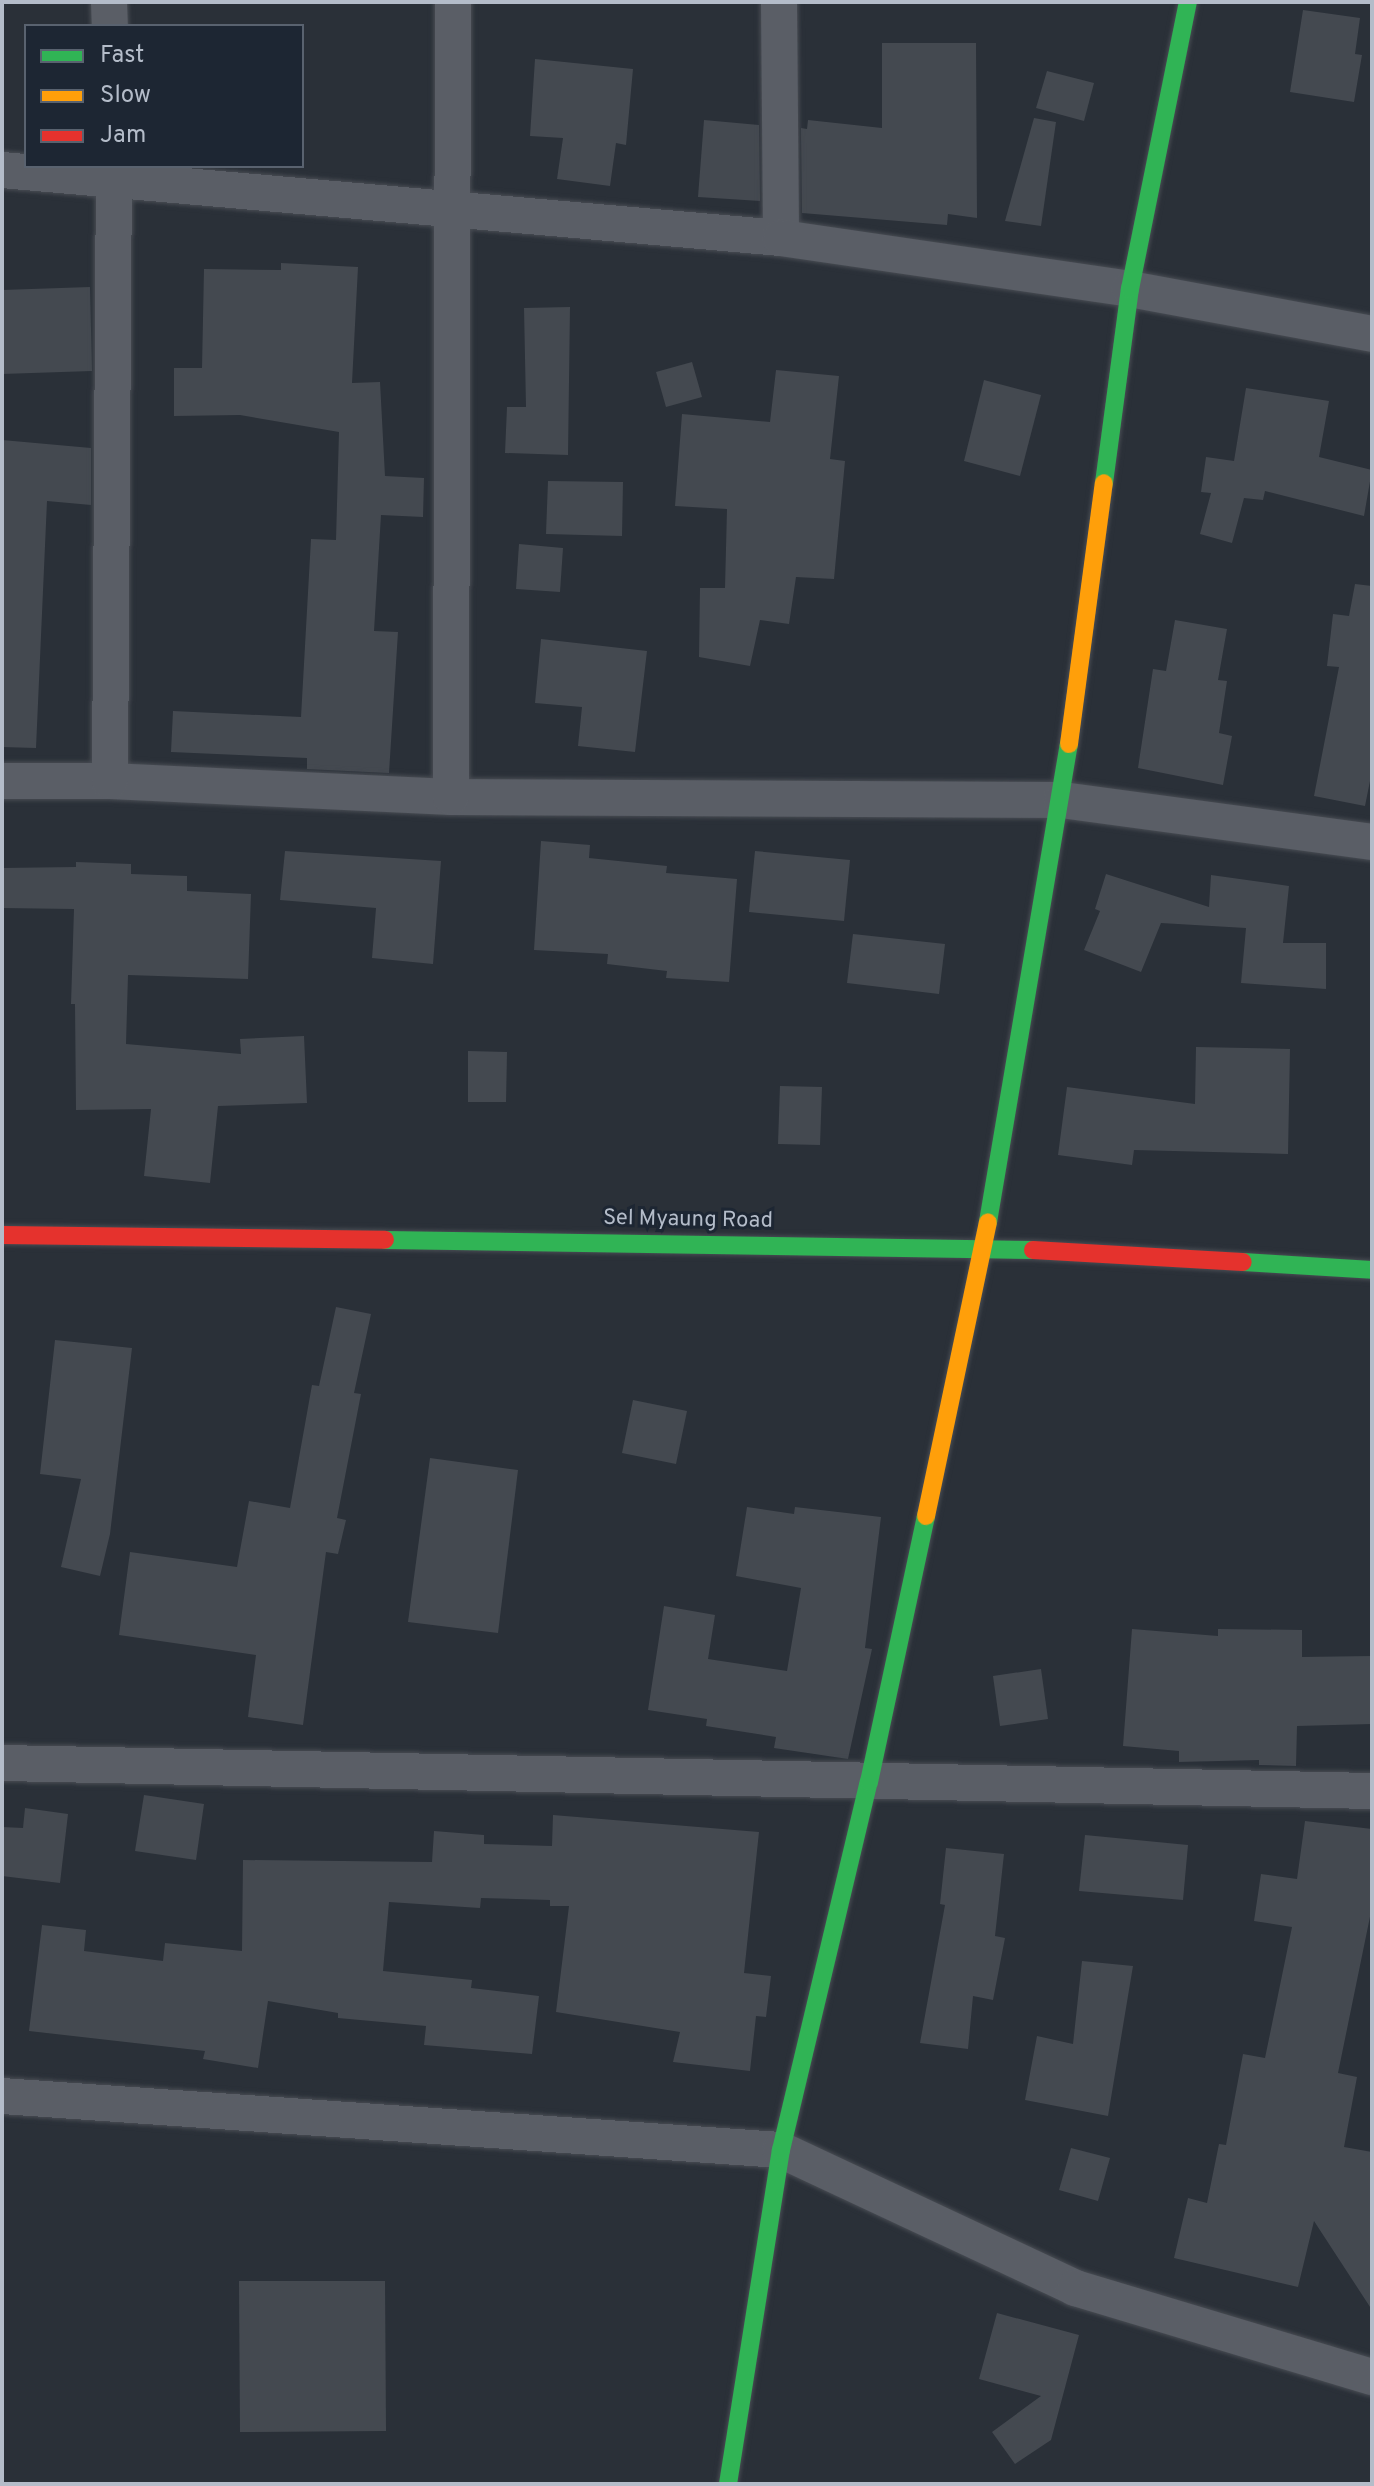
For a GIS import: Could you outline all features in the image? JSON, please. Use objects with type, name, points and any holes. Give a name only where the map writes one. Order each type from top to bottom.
[{"type":"street","points":[[109,2],[110,24]]},
{"type":"street","points":[[451,797],[453,2]]},
{"type":"street","points":[[779,2],[781,238]]},
{"type":"street","points":[[728,2484],[781,2150],[869,1782],[984,1247],[1062,800],[1130,289],[1188,2]]},
{"type":"street","points":[[2,170],[114,173],[454,210],[781,238],[1130,289],[1372,334]]},
{"type":"street","points":[[110,781],[114,173]]},
{"type":"street","points":[[2,781],[110,781],[451,797],[1062,800],[1372,842]]},
{"type":"street","name":"Sel Myaung Road","points":[[2,1235],[984,1247],[1372,1270]]},
{"type":"street","points":[[2,1763],[1372,1791]]},
{"type":"street","points":[[2,2096],[781,2150],[1075,2288],[1372,2377]]},
{"type":"building","points":[[1303,10],[1360,18],[1355,54],[1362,55],[1354,102],[1290,92]]},
{"type":"building","points":[[882,43],[976,43],[977,218],[948,214],[947,225],[802,213],[801,128],[807,129],[808,120],[882,128]]},
{"type":"building","points":[[535,59],[633,69],[626,145],[616,143],[610,186],[557,179],[563,138],[530,136]]},
{"type":"building","points":[[1047,71],[1094,83],[1084,121],[1036,108]]},
{"type":"building","points":[[1034,118],[1056,122],[1041,226],[1005,221]]},
{"type":"building","points":[[704,120],[759,125],[760,201],[698,197]]},
{"type":"building","points":[[281,263],[358,267],[352,383],[380,382],[385,476],[424,478],[423,517],[381,515],[374,631],[398,632],[389,773],[307,769],[307,758],[171,752],[173,711],[301,717],[311,539],[336,540],[339,432],[240,415],[174,416],[174,368],[202,368],[204,269],[281,270]]},
{"type":"building","points":[[90,287],[92,371],[2,374],[2,290]]},
{"type":"building","points":[[570,307],[568,455],[505,453],[507,407],[526,407],[524,308]]},
{"type":"building","points":[[692,362],[702,397],[666,407],[656,372]]},
{"type":"building","points":[[776,370],[839,376],[830,459],[845,461],[834,579],[796,577],[789,624],[760,620],[750,666],[699,657],[700,588],[725,588],[727,509],[675,506],[682,414],[770,422]]},
{"type":"building","points":[[984,380],[1041,395],[1020,476],[964,461]]},
{"type":"building","points":[[1246,388],[1329,401],[1319,457],[1372,470],[1364,516],[1265,491],[1263,500],[1244,498],[1232,543],[1200,534],[1211,493],[1201,492],[1206,457],[1234,461]]},
{"type":"building","points":[[2,440],[91,448],[91,505],[47,501],[36,748],[2,747]]},
{"type":"building","points":[[548,481],[623,482],[622,536],[546,534]]},
{"type":"building","points":[[519,544],[563,548],[560,592],[516,589]]},
{"type":"building","points":[[1355,584],[1372,586],[1372,771],[1365,806],[1314,796],[1339,667],[1327,666],[1333,614],[1349,616]]},
{"type":"building","points":[[1175,620],[1227,629],[1218,680],[1227,681],[1219,733],[1232,736],[1223,785],[1138,768],[1153,669],[1166,671]]},
{"type":"building","points":[[541,639],[647,651],[635,752],[578,746],[582,707],[535,703]]},
{"type":"building","points":[[541,841],[590,845],[589,858],[667,866],[666,873],[737,879],[729,982],[666,978],[667,971],[607,964],[608,954],[534,950]]},
{"type":"building","points":[[285,851],[441,861],[433,964],[372,958],[376,908],[280,900]]},
{"type":"building","points":[[755,851],[850,860],[844,921],[749,912]]},
{"type":"building","points":[[76,862],[131,864],[131,874],[187,876],[187,891],[251,894],[248,979],[128,975],[126,1044],[241,1054],[240,1039],[304,1036],[307,1103],[218,1106],[210,1183],[144,1176],[151,1109],[76,1110],[75,1004],[71,1004],[74,909],[2,908],[2,868],[76,867]]},
{"type":"building","points":[[1106,874],[1209,907],[1211,875],[1289,886],[1283,943],[1326,943],[1326,989],[1241,983],[1246,928],[1161,923],[1141,972],[1084,950],[1100,911],[1095,909]]},
{"type":"building","points":[[853,934],[945,944],[939,994],[847,983]]},
{"type":"building","points":[[1196,1047],[1290,1049],[1288,1154],[1134,1150],[1132,1165],[1058,1155],[1067,1087],[1195,1104]]},
{"type":"building","points":[[468,1051],[507,1052],[506,1102],[468,1102]]},
{"type":"building","points":[[780,1086],[822,1087],[820,1145],[778,1144]]},
{"type":"building","points":[[336,1307],[371,1314],[354,1393],[361,1394],[337,1518],[346,1520],[338,1554],[326,1552],[303,1725],[248,1717],[256,1655],[119,1635],[130,1552],[237,1567],[249,1501],[290,1508],[312,1385],[319,1386]]},
{"type":"building","points":[[55,1340],[132,1348],[110,1534],[100,1576],[61,1567],[81,1479],[40,1474]]},
{"type":"building","points":[[633,1400],[687,1411],[676,1464],[622,1453]]},
{"type":"building","points":[[430,1458],[518,1470],[498,1633],[408,1622]]},
{"type":"building","points":[[747,1507],[794,1514],[795,1507],[881,1517],[865,1648],[872,1649],[848,1759],[774,1748],[776,1737],[706,1726],[707,1719],[648,1710],[664,1606],[715,1615],[708,1659],[787,1671],[801,1588],[736,1576]]},
{"type":"building","points":[[1132,1629],[1218,1636],[1218,1629],[1302,1630],[1302,1657],[1372,1656],[1372,1724],[1297,1726],[1296,1766],[1259,1765],[1259,1760],[1179,1762],[1179,1751],[1123,1746]]},
{"type":"building","points":[[1041,1669],[1048,1719],[1000,1726],[993,1676]]},
{"type":"building","points":[[144,1795],[204,1804],[196,1860],[135,1851]]},
{"type":"building","points":[[25,1808],[68,1814],[60,1883],[2,1876],[2,1827],[23,1828]]},
{"type":"building","points":[[553,1815],[759,1832],[744,1973],[771,1976],[766,2017],[756,2016],[750,2071],[673,2062],[680,2032],[556,2012],[569,1906],[550,1906],[550,1900],[481,1898],[480,1908],[389,1902],[383,1971],[472,1980],[471,1988],[539,1996],[532,2054],[424,2045],[426,2026],[338,2018],[338,2013],[268,2001],[258,2068],[203,2059],[205,2051],[29,2031],[42,1925],[86,1930],[84,1951],[163,1961],[165,1943],[242,1951],[243,1860],[432,1862],[434,1831],[484,1835],[484,1844],[552,1846]]},
{"type":"building","points":[[1305,1821],[1372,1829],[1372,1907],[1338,2073],[1357,2077],[1344,2147],[1372,2152],[1372,2310],[1314,2221],[1298,2287],[1174,2258],[1188,2198],[1207,2203],[1219,2144],[1226,2145],[1243,2054],[1265,2058],[1292,1927],[1254,1921],[1261,1874],[1297,1879]]},
{"type":"building","points":[[1085,1835],[1188,1845],[1183,1900],[1079,1891]]},
{"type":"building","points":[[946,1848],[1004,1854],[995,1936],[1005,1938],[993,2000],[973,1996],[968,2049],[920,2043],[945,1905],[940,1904]]},
{"type":"building","points":[[1082,1961],[1133,1966],[1108,2116],[1025,2100],[1037,2036],[1073,2044]]},
{"type":"building","points":[[1071,2148],[1110,2158],[1098,2201],[1059,2190]]},
{"type":"building","points":[[239,2281],[385,2281],[386,2431],[240,2432]]},
{"type":"building","points":[[997,2313],[1079,2335],[1051,2440],[1015,2464],[992,2432],[1041,2396],[979,2379]]},
{"type":"traffic: fast","points":[[1104,483],[1130,289],[1188,2]]},
{"type":"traffic: fast","points":[[988,1222],[1069,744]]},
{"type":"traffic: fast","points":[[385,1240],[1033,1250]]},
{"type":"traffic: fast","points":[[1243,1262],[1372,1270]]},
{"type":"traffic: fast","points":[[728,2484],[781,2150],[869,1782],[926,1516]]},
{"type":"traffic: slow","points":[[1069,744],[1104,483]]},
{"type":"traffic: slow","points":[[926,1516],[988,1222]]},
{"type":"traffic: jam","points":[[2,1235],[385,1240]]},
{"type":"traffic: jam","points":[[1033,1250],[1243,1262]]}]
